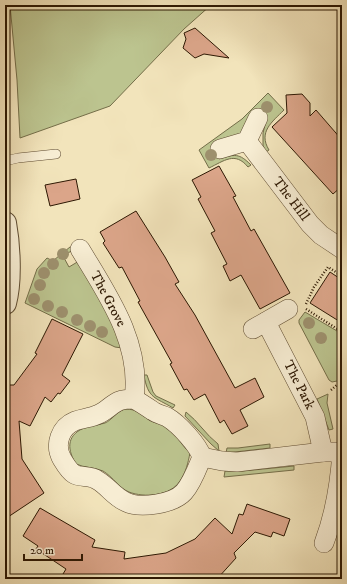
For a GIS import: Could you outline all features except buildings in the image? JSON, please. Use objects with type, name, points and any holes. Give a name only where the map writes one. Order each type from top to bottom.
[{"type":"street","points":[[220,150],[247,141],[258,118]]},
{"type":"street","name":"The Hill","points":[[247,141],[310,224],[321,235],[342,249]]},
{"type":"street","points":[[5,223],[7,235],[8,290],[5,303]]},
{"type":"street","name":"The Grove","points":[[80,248],[115,309],[126,334],[134,363],[136,389],[134,399]]},
{"type":"street","name":"The Park","points":[[288,309],[259,326],[315,417],[323,452]]},
{"type":"street","points":[[134,399],[154,412],[166,416],[174,422],[185,432],[200,452],[202,458],[183,494],[166,502],[138,505],[127,503],[117,497],[96,479],[74,474],[68,469],[59,452],[58,444],[66,427],[74,421],[97,415],[119,401],[134,399]]},
{"type":"street","points":[[202,458],[237,462],[323,452],[342,452],[338,487],[329,529],[324,543]]},
{"type":"lane","points":[[5,161],[18,158],[56,154]]},
{"type":"path","points":[[342,276],[328,267],[314,288],[304,308],[342,332]]},
{"type":"path","points":[[331,390],[342,382]]},
{"type":"green space","points":[[10,5],[211,5],[184,29],[110,106],[20,138],[17,80]]},
{"type":"green space","points":[[268,93],[284,110],[271,123],[266,133],[266,144],[269,150],[266,152],[263,146],[263,133],[267,117],[257,109],[253,111],[241,135],[213,145],[219,159],[229,156],[236,156],[243,158],[251,165],[248,167],[239,159],[234,158],[225,160],[209,168],[199,150],[242,119]]},
{"type":"green space","points":[[70,247],[73,250],[63,256],[69,267],[79,261],[111,317],[122,348],[115,347],[25,303],[37,269],[47,258],[54,260]]},
{"type":"green space","points":[[305,312],[342,334],[342,380],[332,382],[329,380],[299,323],[299,320]]},
{"type":"green space","points":[[144,375],[147,375],[156,396],[175,405],[173,408],[157,399],[150,393]]},
{"type":"green space","points":[[328,394],[327,403],[333,429],[329,430],[317,399]]},
{"type":"green space","points":[[125,409],[136,411],[152,422],[161,424],[167,428],[190,453],[182,478],[176,486],[170,490],[164,493],[149,495],[135,494],[122,488],[103,471],[76,464],[73,459],[70,444],[71,439],[78,431],[105,423]]},
{"type":"green space","points":[[186,412],[218,444],[219,451],[185,416]]},
{"type":"green space","points":[[270,444],[270,448],[226,453],[227,448]]},
{"type":"green space","points":[[294,466],[294,470],[224,477],[225,471],[243,471]]}]
